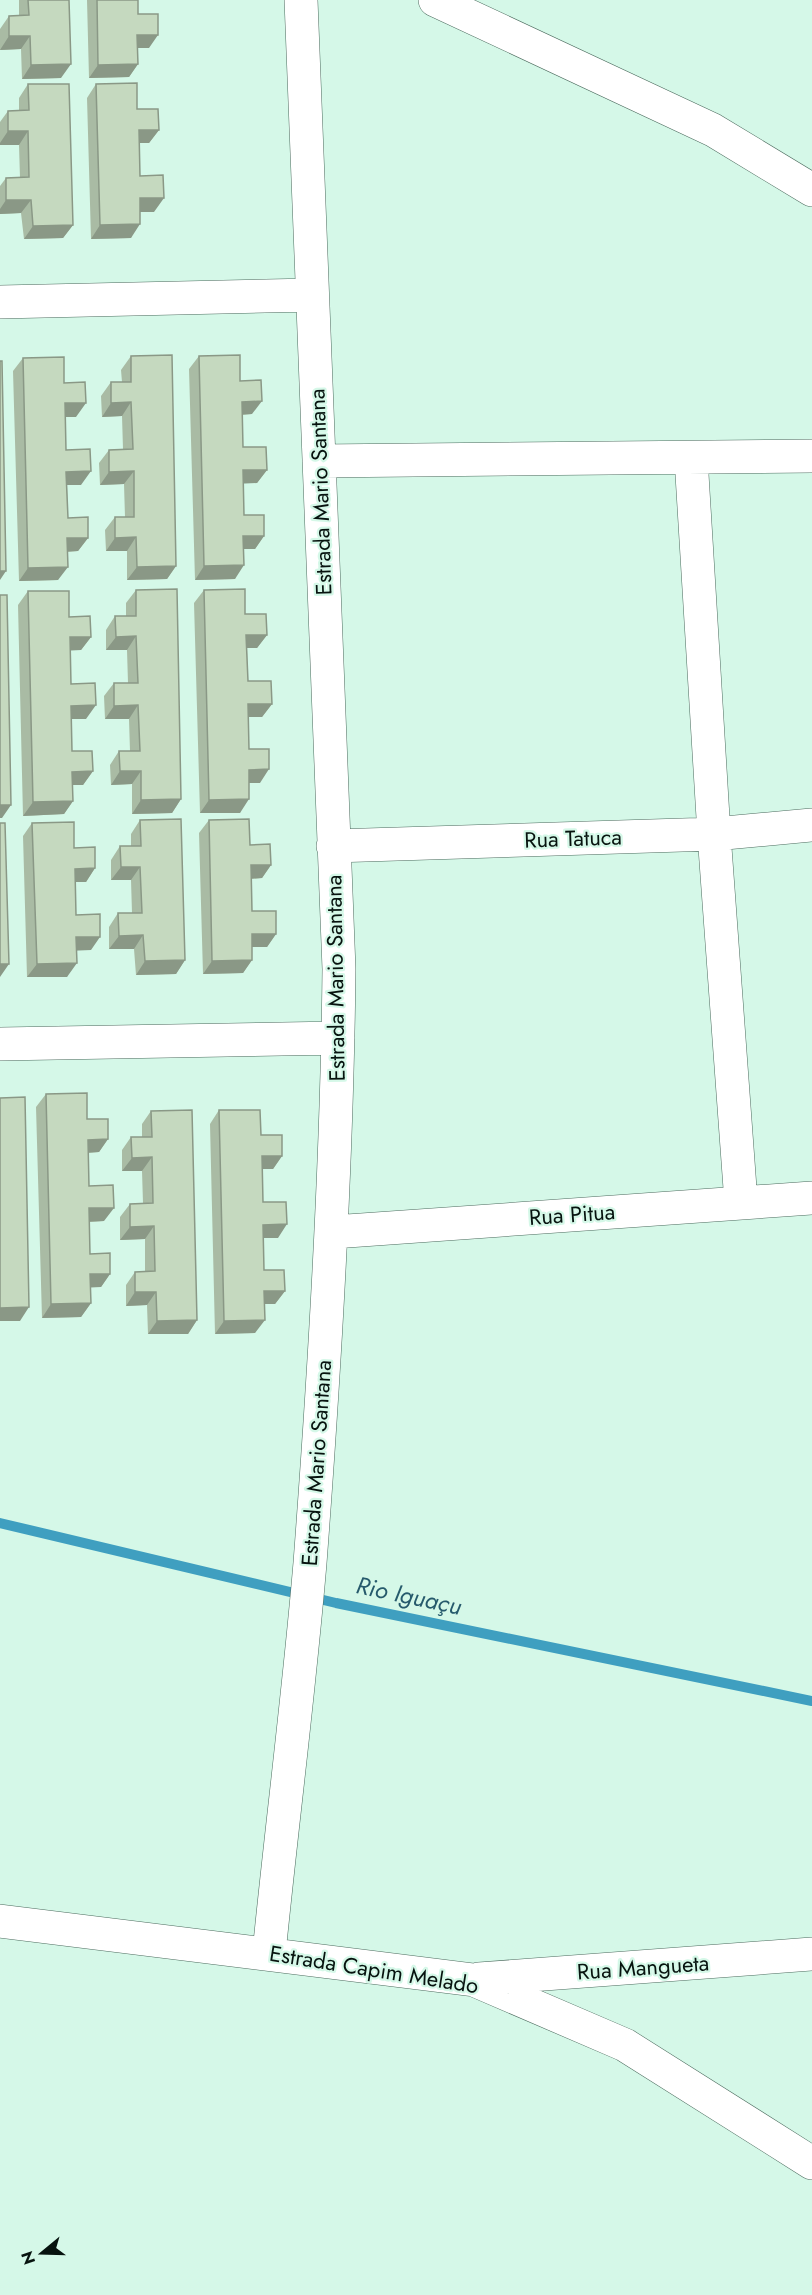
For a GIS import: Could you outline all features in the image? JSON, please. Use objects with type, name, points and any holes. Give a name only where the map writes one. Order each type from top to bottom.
[{"type":"street","name":"Estrada Mario Santana","points":[[268,1953],[309,1565],[333,1232],[338,1038],[339,969],[301,0]]},
{"type":"street","points":[[435,0],[714,130],[812,190]]},
{"type":"street","points":[[0,302],[312,295]]},
{"type":"street","points":[[319,461],[812,456]]},
{"type":"street","points":[[691,458],[714,834],[741,1202]]},
{"type":"street","name":"Rua Tatuca","points":[[333,846],[714,834],[812,825]]},
{"type":"street","points":[[0,1044],[338,1038]]},
{"type":"street","name":"Rua Pitua","points":[[333,1232],[812,1198]]},
{"type":"street","name":"Estrada Capim Melado","points":[[0,1921],[474,1980],[625,2045],[812,2163]]},
{"type":"street","name":"Rua Mangueta","points":[[474,1980],[812,1954]]},
{"type":"building","points":[[28,0],[69,0],[71,64],[31,65],[30,36],[9,36],[9,16],[29,15]]},
{"type":"building","points":[[97,0],[138,0],[138,14],[158,14],[158,35],[137,35],[138,64],[98,65]]},
{"type":"building","points":[[137,83],[137,109],[158,109],[159,130],[139,130],[140,176],[163,175],[164,198],[140,198],[140,224],[100,225],[96,84]]},
{"type":"building","points":[[28,84],[69,84],[73,225],[33,226],[31,200],[6,200],[6,178],[29,177],[28,131],[8,131],[8,111],[29,110]]},
{"type":"building","points":[[172,355],[176,566],[137,567],[136,537],[115,538],[115,517],[134,517],[134,471],[109,472],[109,450],[133,449],[131,402],[111,403],[111,382],[131,382],[131,356]]},
{"type":"building","points":[[240,355],[240,381],[261,380],[262,401],[242,402],[243,447],[266,447],[267,470],[243,470],[244,515],[264,515],[264,536],[243,536],[244,565],[204,566],[199,356]]},
{"type":"building","points":[[64,357],[64,383],[85,382],[86,403],[65,403],[66,450],[90,449],[91,471],[66,472],[68,518],[88,517],[88,538],[67,538],[68,567],[28,568],[23,358]]},
{"type":"building","points":[[0,361],[2,361],[6,571],[0,571]]},
{"type":"building","points":[[177,589],[181,799],[141,800],[141,771],[120,771],[119,751],[140,751],[138,705],[114,706],[114,683],[138,683],[136,636],[116,637],[115,616],[136,616],[136,590]]},
{"type":"building","points":[[245,589],[245,614],[266,614],[267,635],[246,635],[248,681],[271,681],[272,704],[248,704],[249,749],[269,749],[269,769],[249,770],[249,799],[209,800],[204,590]]},
{"type":"building","points":[[28,591],[69,591],[69,617],[90,616],[91,637],[70,637],[71,684],[95,683],[96,705],[71,706],[72,751],[92,751],[93,771],[72,772],[73,801],[33,802]]},
{"type":"building","points":[[0,595],[7,595],[11,805],[0,805]]},
{"type":"building","points":[[181,819],[185,960],[145,961],[143,935],[119,936],[118,913],[142,913],[140,867],[121,867],[120,846],[141,846],[140,820]]},
{"type":"building","points":[[249,819],[250,845],[270,844],[271,865],[251,865],[252,911],[276,911],[276,934],[252,934],[252,960],[212,961],[209,820]]},
{"type":"building","points":[[74,822],[74,848],[95,847],[95,868],[75,869],[76,915],[100,914],[100,937],[76,937],[77,963],[37,964],[32,823]]},
{"type":"building","points":[[0,823],[5,823],[9,964],[0,964]]},
{"type":"building","points":[[87,1093],[87,1119],[108,1119],[108,1139],[88,1140],[89,1186],[113,1185],[114,1208],[89,1208],[90,1254],[110,1253],[110,1274],[90,1274],[91,1303],[51,1304],[46,1094]]},
{"type":"building","points":[[25,1097],[29,1307],[0,1308],[0,1098]]},
{"type":"building","points":[[192,1110],[197,1320],[157,1321],[156,1292],[135,1292],[135,1272],[155,1271],[154,1226],[130,1227],[130,1204],[153,1203],[152,1157],[132,1158],[131,1137],[152,1137],[151,1111]]},
{"type":"building","points":[[219,1110],[260,1110],[261,1135],[282,1135],[282,1156],[262,1156],[263,1202],[286,1202],[287,1224],[263,1225],[264,1270],[284,1270],[285,1291],[264,1291],[265,1320],[224,1321]]},
{"type":"waterway","name":"Rio Iguaçu","points":[[0,1523],[336,1603],[812,1701]]}]
